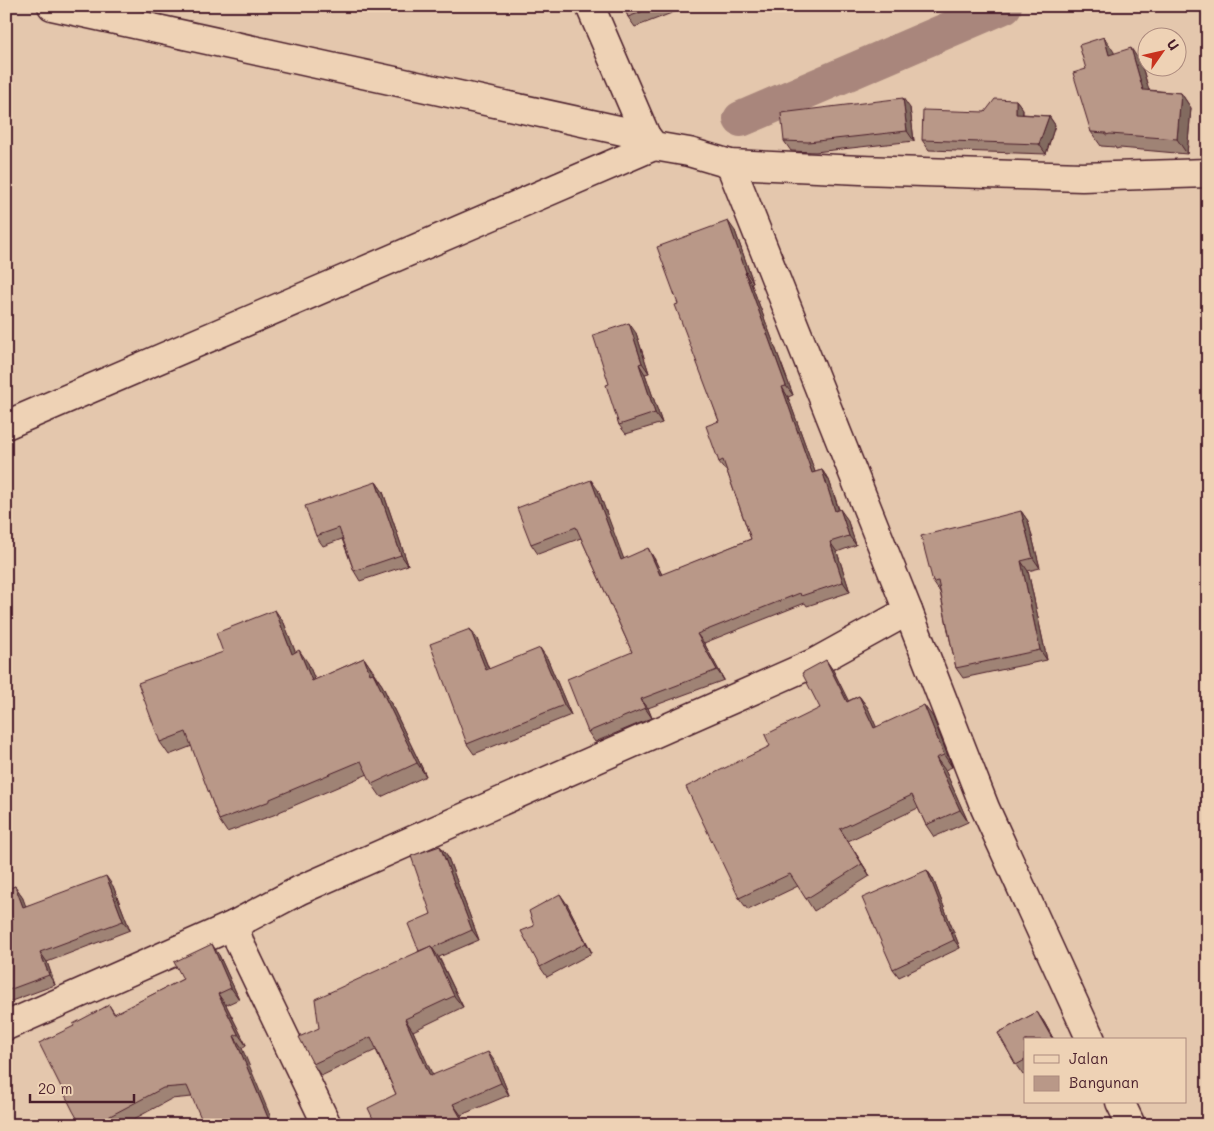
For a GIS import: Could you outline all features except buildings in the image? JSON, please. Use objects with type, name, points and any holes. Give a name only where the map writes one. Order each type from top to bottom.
[{"type":"street","points":[[52,6],[650,141],[730,164],[1082,177],[1208,174]]},
{"type":"street","points":[[590,6],[650,141]]},
{"type":"street","points":[[6,425],[650,141]]},
{"type":"street","points":[[730,164],[985,808],[1090,1038]]},
{"type":"street","points":[[6,1026],[234,925],[300,890],[814,663],[908,611]]},
{"type":"street","points":[[234,925],[240,944],[326,1125]]},
{"type":"street","points":[[1121,1104],[1130,1125]]},
{"type":"waterway","points":[[741,119],[1004,6]]}]
